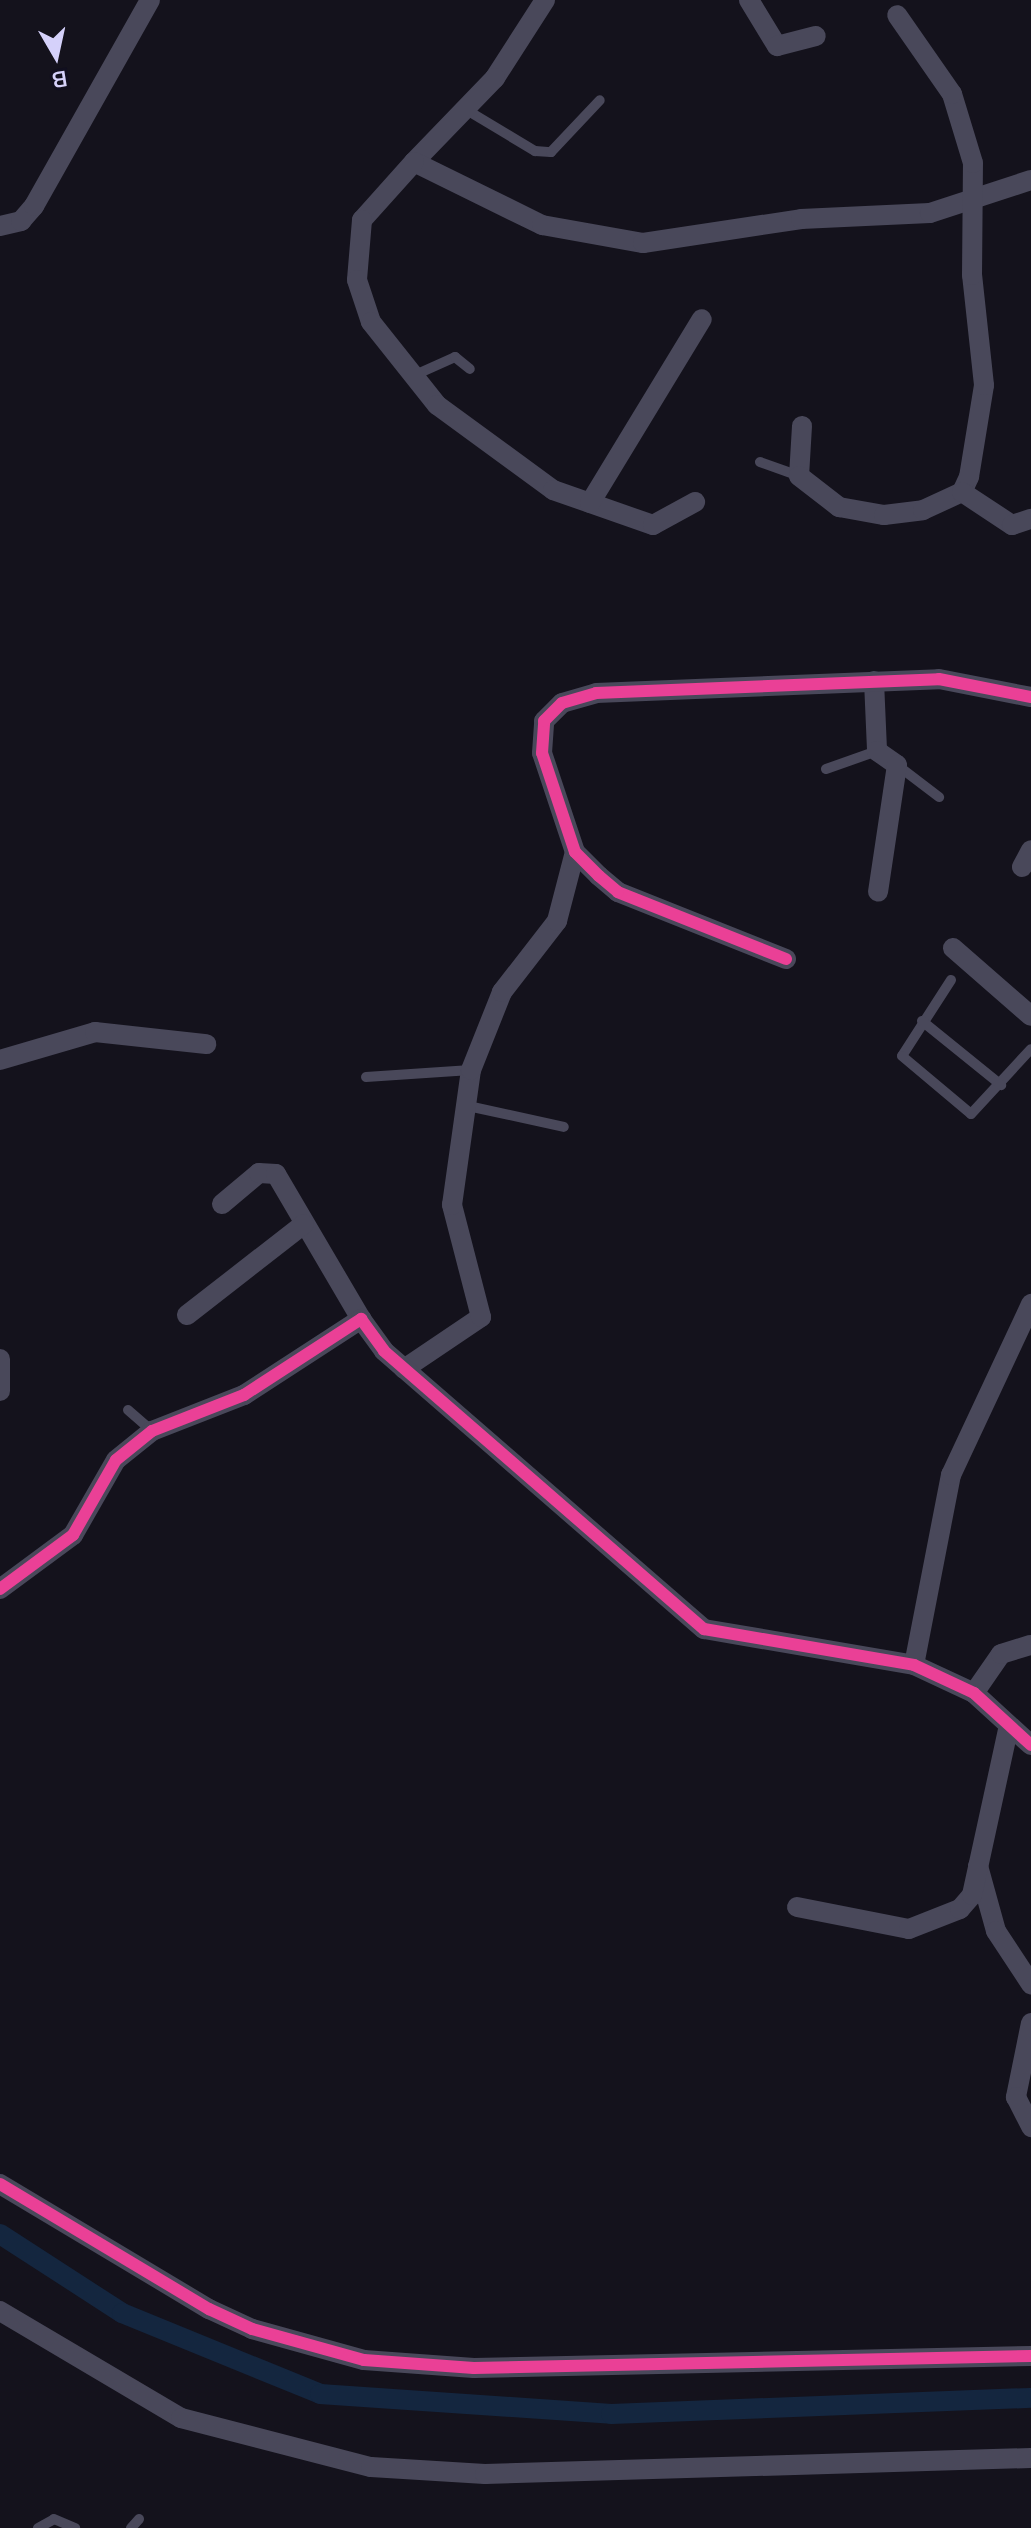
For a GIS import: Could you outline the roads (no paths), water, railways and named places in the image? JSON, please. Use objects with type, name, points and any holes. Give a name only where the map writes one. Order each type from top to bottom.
[{"type":"street","points":[[0,226],[21,221],[34,206],[150,0]]},
{"type":"street","points":[[545,0],[522,43],[362,220],[355,249],[361,302],[457,426],[528,476],[590,503],[653,525],[695,502]]},
{"type":"street","points":[[749,0],[777,46],[816,36]]},
{"type":"street","points":[[897,15],[952,94],[977,200],[972,275],[984,385],[962,492]]},
{"type":"street","points":[[414,162],[542,225],[643,243],[801,219],[930,213],[1031,180]]},
{"type":"street","points":[[590,503],[702,319]]},
{"type":"street","points":[[802,426],[799,476],[839,507],[884,515],[923,510],[962,492]]},
{"type":"street","points":[[962,492],[1012,525],[1031,519]]},
{"type":"street","points":[[786,959],[618,892],[575,852],[542,753],[544,721],[562,703],[596,693],[874,681],[967,681],[1031,697]]},
{"type":"street","points":[[874,681],[877,751],[897,765],[878,892]]},
{"type":"street","points":[[404,1369],[481,1317],[452,1205],[471,1070],[502,992],[557,921],[575,852]]},
{"type":"street","points":[[953,948],[1031,1016]]},
{"type":"street","points":[[0,1060],[95,1032],[206,1044]]},
{"type":"street","points":[[222,1204],[268,1170],[361,1319],[404,1369],[704,1629],[914,1665],[974,1693],[1031,1745]]},
{"type":"street","points":[[187,1315],[304,1224]]},
{"type":"street","points":[[914,1665],[951,1475],[1031,1304]]},
{"type":"street","points":[[0,1589],[73,1535],[116,1460],[152,1431],[244,1395],[361,1319]]},
{"type":"street","points":[[0,1359],[0,1391]]},
{"type":"street","points":[[974,1693],[1001,1654],[1031,1645]]},
{"type":"street","points":[[797,1907],[918,1927],[960,1909],[978,1866],[1009,1726]]},
{"type":"street","points":[[978,1866],[996,1931],[1031,1984]]},
{"type":"street","points":[[1031,2023],[1016,2097],[1031,2127]]},
{"type":"street","points":[[0,2184],[209,2309],[252,2329],[364,2360],[474,2368],[1031,2356]]},
{"type":"street","points":[[0,2311],[181,2418],[371,2467],[485,2474],[1031,2458]]},
{"type":"lane","points":[[465,109],[535,151],[551,152],[600,100]]},
{"type":"lane","points":[[415,375],[455,357],[470,369]]},
{"type":"lane","points":[[760,462],[799,476]]},
{"type":"lane","points":[[826,769],[877,751]]},
{"type":"lane","points":[[897,765],[939,797]]},
{"type":"lane","points":[[951,980],[902,1056],[971,1114],[1031,1049]]},
{"type":"lane","points":[[922,1021],[1001,1085]]},
{"type":"lane","points":[[366,1077],[471,1070]]},
{"type":"lane","points":[[468,1106],[564,1127]]},
{"type":"lane","points":[[128,1410],[152,1431]]},
{"type":"lane","points":[[38,2528],[54,2519],[75,2528]]},
{"type":"lane","points":[[131,2528],[139,2519]]},
{"type":"waterway","points":[[0,2234],[122,2313],[320,2394],[611,2414],[1031,2398]]}]
